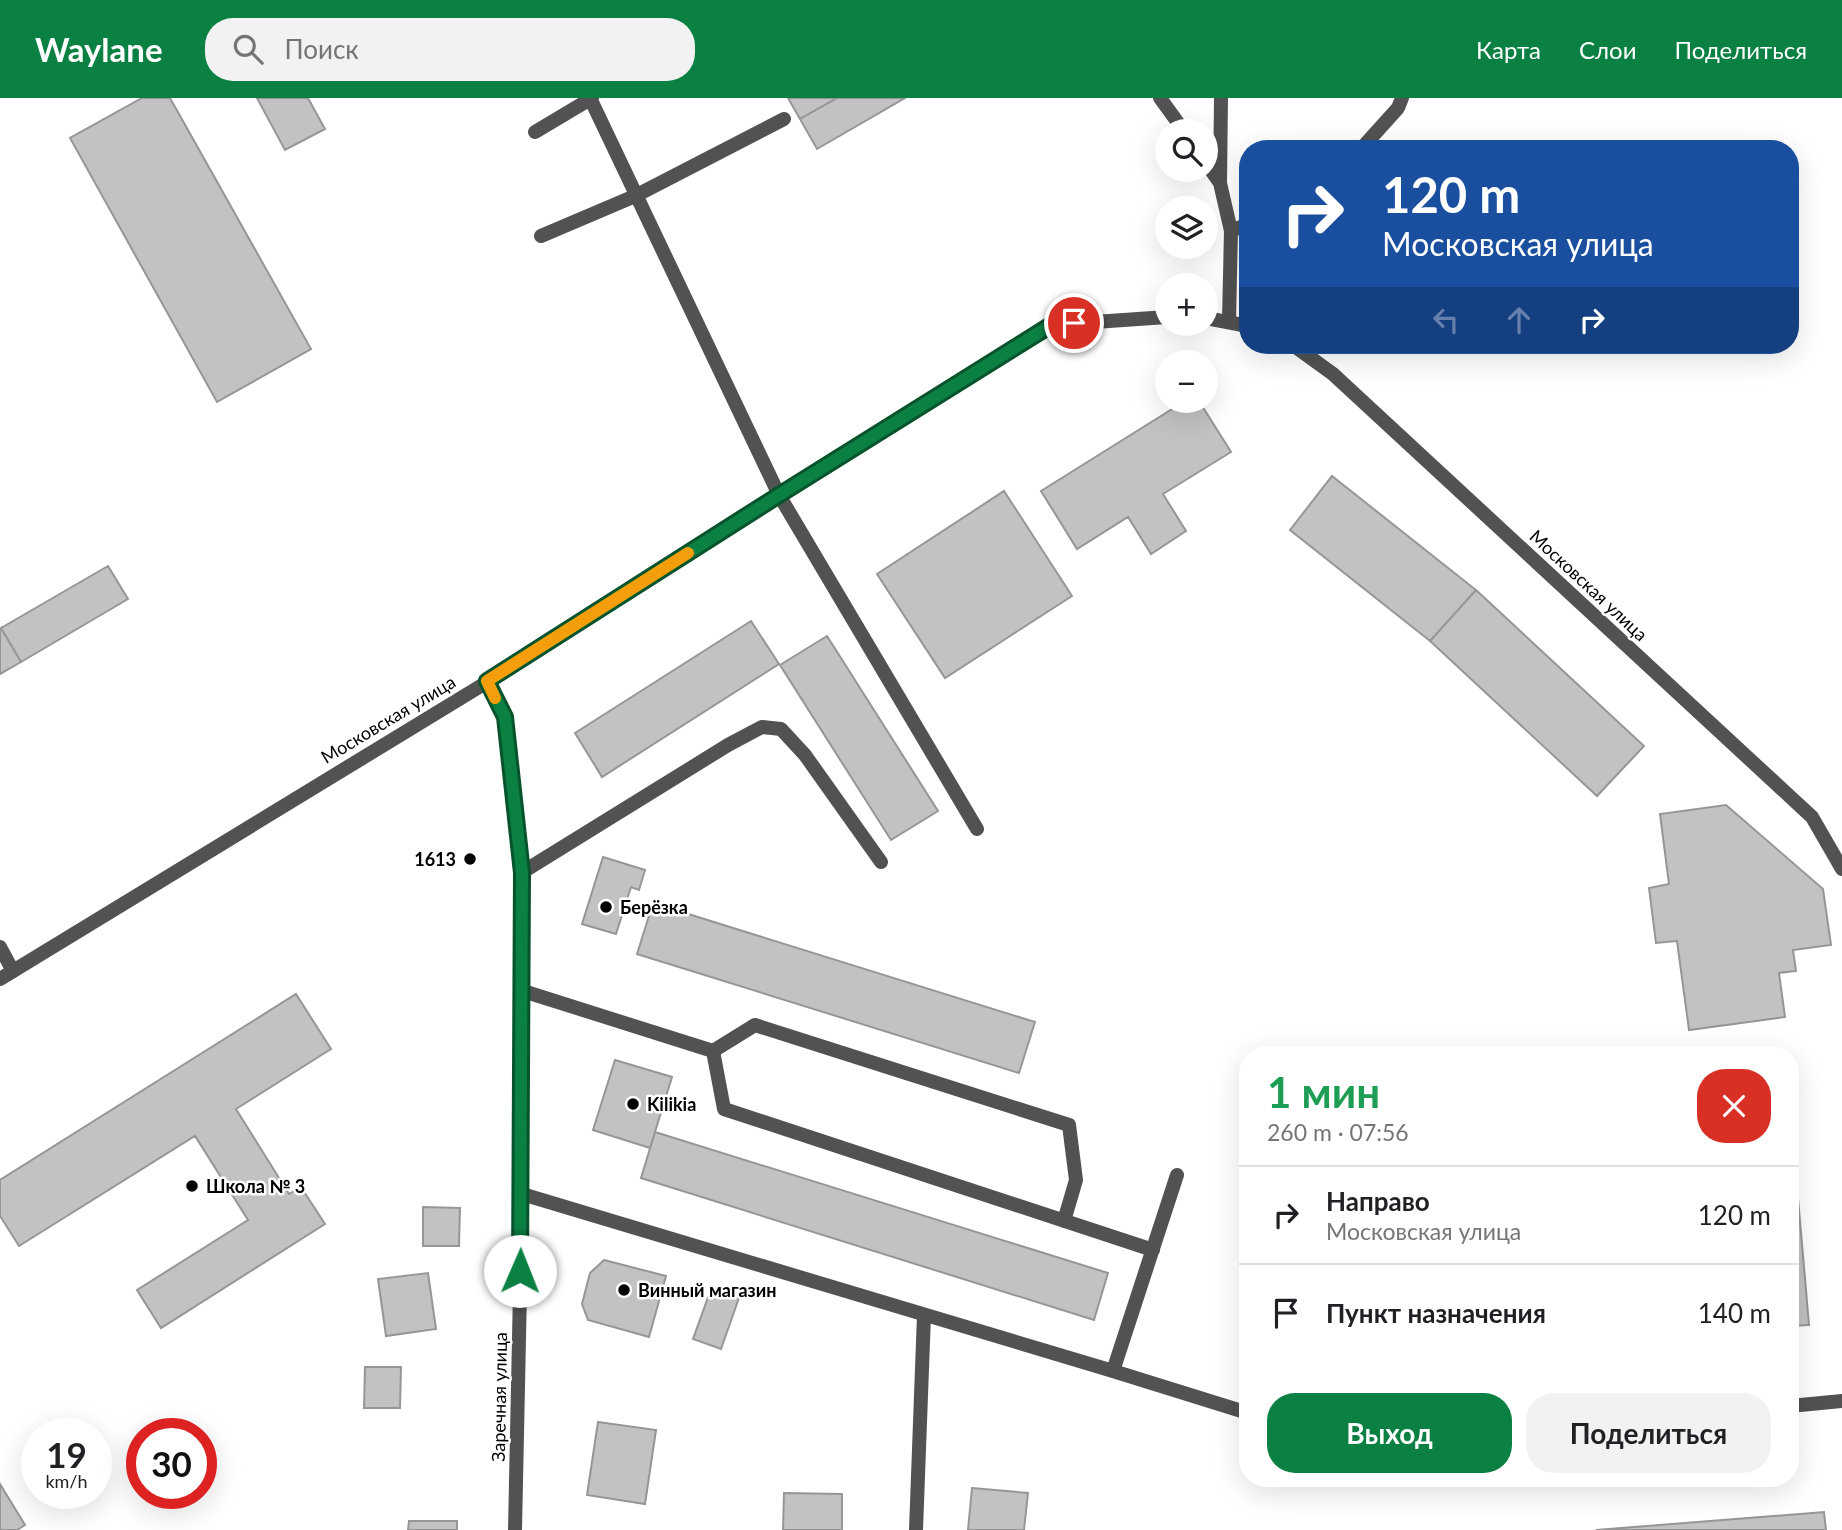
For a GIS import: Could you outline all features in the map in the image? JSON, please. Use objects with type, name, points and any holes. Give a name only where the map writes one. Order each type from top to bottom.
[{"type":"street","points":[[535,132],[591,98],[779,495],[977,829]]},
{"type":"street","points":[[1160,98],[1175,119]]},
{"type":"street","points":[[1221,98],[1220,183],[1231,231],[1228,321]]},
{"type":"street","points":[[1369,140],[1398,108],[1402,98]]},
{"type":"street","points":[[541,236],[635,195],[783,119]]},
{"type":"street","points":[[1231,231],[1239,227]]},
{"type":"street","name":"Московская улица","points":[[0,979],[487,681],[1051,325],[1155,318]]},
{"type":"street","points":[[1218,320],[1239,324]]},
{"type":"street","name":"Московская улица","points":[[1305,354],[1333,374],[1812,817],[1842,869]]},
{"type":"street","name":"Заречная улица","points":[[487,681],[505,717],[522,873],[522,1194],[515,1530]]},
{"type":"street","points":[[522,873],[728,745],[762,727],[781,729],[805,755],[881,862]]},
{"type":"street","points":[[0,947],[13,971]]},
{"type":"street","points":[[523,991],[713,1051],[755,1025],[1069,1125],[1076,1180],[1063,1221]]},
{"type":"street","points":[[713,1051],[724,1108],[1153,1250]]},
{"type":"street","points":[[1113,1371],[1177,1175]]},
{"type":"street","points":[[522,1194],[1239,1410]]},
{"type":"street","points":[[916,1530],[924,1315]]},
{"type":"street","points":[[1799,1405],[1842,1401]]},
{"type":"building","points":[[142,98],[170,98],[311,349],[217,402],[70,138]]},
{"type":"building","points":[[257,98],[308,98],[325,129],[285,150]]},
{"type":"building","points":[[788,98],[837,98],[800,119]]},
{"type":"building","points":[[837,98],[905,98],[817,149],[800,119]]},
{"type":"building","points":[[1166,413],[1207,413],[1231,452],[1163,494],[1186,531],[1151,554],[1128,517],[1077,549],[1041,491]]},
{"type":"building","points":[[1332,476],[1476,590],[1430,641],[1290,530]]},
{"type":"building","points":[[1004,491],[1072,596],[945,678],[877,574]]},
{"type":"building","points":[[108,566],[128,599],[21,662],[1,628]]},
{"type":"building","points":[[1476,590],[1644,746],[1597,796],[1430,641]]},
{"type":"building","points":[[751,621],[779,664],[602,777],[575,733]]},
{"type":"building","points":[[0,629],[21,662],[0,674]]},
{"type":"building","points":[[827,636],[938,811],[891,840],[780,665]]},
{"type":"building","points":[[1726,805],[1823,889],[1831,945],[1793,950],[1796,971],[1779,973],[1785,1017],[1689,1030],[1677,941],[1656,943],[1649,888],[1669,884],[1660,814]]},
{"type":"building","name":"Берёзка","points":[[603,857],[645,870],[639,890],[631,887],[616,934],[582,924]]},
{"type":"building","points":[[653,903],[1035,1022],[1019,1073],[637,954]]},
{"type":"building","points":[[296,994],[331,1049],[236,1109],[289,1194],[301,1187],[325,1224],[161,1328],[137,1290],[248,1220],[195,1136],[19,1246],[0,1216],[0,1180]]},
{"type":"building","name":"Kilikia","points":[[615,1060],[672,1077],[650,1148],[593,1130]]},
{"type":"building","points":[[655,1132],[1108,1273],[1094,1320],[641,1178]]},
{"type":"building","points":[[423,1207],[460,1208],[459,1246],[423,1246]]},
{"type":"building","points":[[1799,1210],[1809,1325],[1799,1326]]},
{"type":"building","name":"Винный магазин","points":[[604,1260],[666,1276],[649,1337],[588,1320],[582,1304],[590,1273]]},
{"type":"building","points":[[428,1273],[436,1329],[386,1336],[378,1279]]},
{"type":"building","points":[[711,1289],[739,1298],[721,1349],[693,1339]]},
{"type":"building","points":[[365,1367],[401,1367],[400,1408],[364,1408]]},
{"type":"building","points":[[598,1422],[656,1430],[645,1504],[587,1495]]},
{"type":"building","points":[[0,1484],[25,1525],[17,1530],[0,1530]]},
{"type":"building","points":[[972,1488],[1028,1493],[1024,1530],[968,1530]]},
{"type":"building","points":[[784,1493],[842,1494],[842,1530],[783,1530]]},
{"type":"building","points":[[1824,1512],[1826,1530],[1596,1530]]},
{"type":"building","points":[[409,1521],[457,1521],[457,1530],[408,1530]]},
{"type":"slow traffic","points":[[495,698],[487,681],[688,553]]},
{"type":"place","name":"1613","points":[[470,859]]},
{"type":"place","name":"Берёзка","points":[[606,907]]},
{"type":"place","name":"Kilikia","points":[[633,1104]]},
{"type":"place","name":"Школа № 3","points":[[192,1186]]},
{"type":"place","name":"Винный магазин","points":[[624,1290]]},
{"type":"route","points":[[520,1271],[522,873],[505,717],[487,681],[1051,325],[1074,323]]}]
